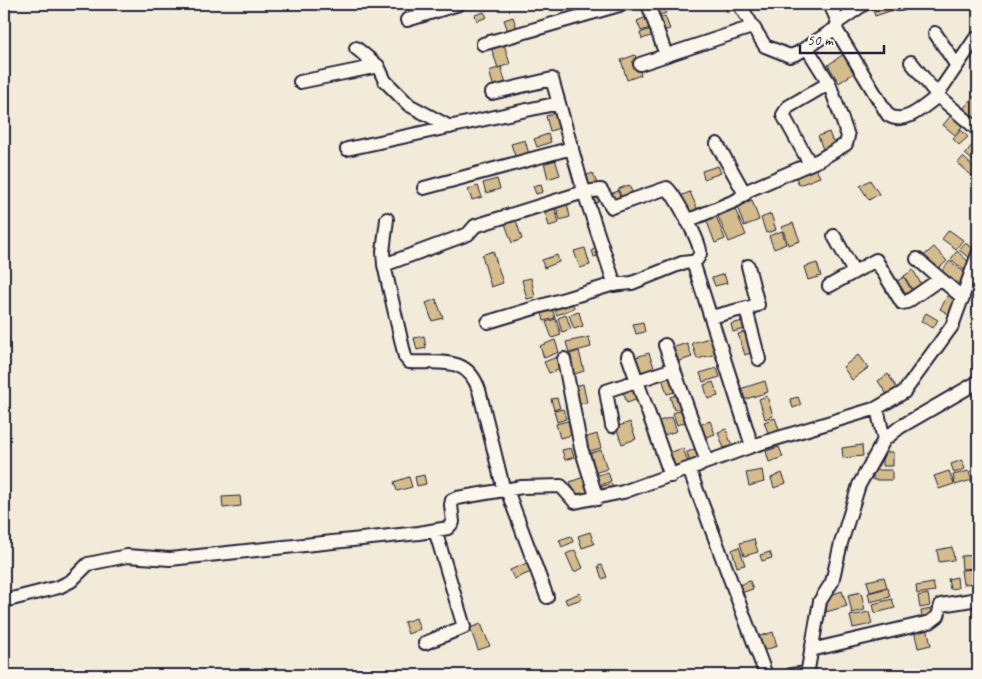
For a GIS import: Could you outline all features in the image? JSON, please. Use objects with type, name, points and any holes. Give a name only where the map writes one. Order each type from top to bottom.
[{"type":"street","points":[[407,20],[459,4]]},
{"type":"street","points":[[482,44],[623,4]]},
{"type":"street","points":[[648,4],[666,55]]},
{"type":"street","points":[[739,4],[759,40],[771,50],[791,56],[807,48],[864,4]]},
{"type":"street","points":[[830,4],[836,26],[888,115],[894,119],[905,118],[938,95],[975,39]]},
{"type":"street","points":[[640,64],[752,27]]},
{"type":"street","points":[[935,34],[957,66]]},
{"type":"street","points":[[356,48],[378,66],[385,81],[409,105],[450,128]]},
{"type":"street","points":[[687,221],[737,200],[749,190],[810,164],[848,141],[834,93],[807,48]]},
{"type":"street","points":[[911,62],[938,95],[978,130]]},
{"type":"street","points":[[300,82],[378,66]]},
{"type":"street","points":[[492,93],[550,78],[554,83],[584,192],[615,285]]},
{"type":"street","points":[[810,164],[785,120],[783,112],[788,107],[829,83]]},
{"type":"street","points":[[347,149],[559,104]]},
{"type":"street","points":[[717,144],[745,194]]},
{"type":"street","points":[[424,188],[572,148]]},
{"type":"street","points":[[384,265],[468,234],[475,226],[584,192],[601,190],[612,207],[667,188],[687,221],[701,252],[693,264]]},
{"type":"street","points":[[387,219],[383,252],[384,265],[406,360],[412,362],[448,361],[468,371],[477,383],[505,491],[547,597]]},
{"type":"street","points":[[834,236],[854,272]]},
{"type":"street","points":[[4,600],[59,587],[71,581],[88,564],[127,556],[170,559],[435,530],[452,526],[452,500],[522,487],[561,486],[575,502],[597,499],[671,476],[752,446],[877,408],[908,387],[952,326],[978,254]]},
{"type":"street","points":[[917,259],[963,298]]},
{"type":"street","points":[[829,286],[878,260],[902,303],[907,302],[940,279]]},
{"type":"street","points":[[488,322],[615,285],[632,283],[682,263],[691,262],[693,264]]},
{"type":"street","points":[[693,264],[752,446]]},
{"type":"street","points":[[711,317],[759,304],[748,266]]},
{"type":"street","points":[[746,309],[759,359]]},
{"type":"street","points":[[665,345],[707,462]]},
{"type":"street","points":[[628,356],[671,476]]},
{"type":"street","points":[[564,359],[580,448],[597,499]]},
{"type":"street","points":[[612,426],[605,393],[673,369]]},
{"type":"street","points":[[791,675],[808,674],[820,601],[832,582],[841,542],[859,485],[884,440],[900,427],[978,382]]},
{"type":"street","points":[[877,408],[884,440]]},
{"type":"street","points":[[690,469],[766,675]]},
{"type":"street","points":[[425,643],[464,626],[435,530]]},
{"type":"street","points":[[811,650],[930,622],[938,616],[941,605],[978,599]]},
{"type":"building","points":[[724,4],[735,4],[737,9],[727,12]]},
{"type":"building","points":[[871,4],[891,4],[893,10],[875,16]]},
{"type":"building","points":[[663,5],[666,13],[657,16],[654,8]]},
{"type":"building","points":[[484,12],[487,17],[477,21],[475,15]]},
{"type":"building","points":[[649,16],[653,27],[641,31],[637,21]]},
{"type":"building","points":[[665,16],[670,29],[662,31],[658,19]]},
{"type":"building","points":[[513,17],[518,31],[509,34],[504,20]]},
{"type":"building","points":[[653,28],[656,34],[642,39],[640,33]]},
{"type":"building","points":[[504,44],[510,64],[498,68],[491,47]]},
{"type":"building","points":[[848,51],[860,69],[839,83],[828,65]]},
{"type":"building","points":[[635,55],[641,75],[627,80],[621,60]]},
{"type":"building","points":[[501,67],[506,84],[494,88],[489,71]]},
{"type":"building","points":[[976,94],[978,96],[978,123],[962,110]]},
{"type":"building","points":[[559,112],[563,127],[550,131],[546,116]]},
{"type":"building","points":[[953,113],[965,123],[955,135],[943,125]]},
{"type":"building","points":[[961,130],[968,137],[959,145],[953,139]]},
{"type":"building","points":[[829,132],[835,148],[824,152],[818,136]]},
{"type":"building","points":[[548,134],[551,142],[537,147],[534,139]]},
{"type":"building","points":[[978,137],[978,148],[973,144]]},
{"type":"building","points":[[525,140],[530,158],[517,162],[511,144]]},
{"type":"building","points":[[972,145],[978,150],[978,165],[965,154]]},
{"type":"building","points":[[963,157],[977,170],[972,176],[958,163]]},
{"type":"building","points":[[555,159],[560,175],[548,179],[544,162]]},
{"type":"building","points":[[718,166],[721,173],[704,179],[702,171]]},
{"type":"building","points":[[815,167],[820,177],[799,185],[795,175]]},
{"type":"building","points":[[593,173],[597,184],[586,188],[582,177]]},
{"type":"building","points":[[497,179],[500,189],[486,193],[483,183]]},
{"type":"building","points":[[870,180],[879,194],[869,200],[860,186]]},
{"type":"building","points":[[541,184],[543,192],[536,194],[533,186]]},
{"type":"building","points":[[629,185],[635,199],[624,203],[618,189]]},
{"type":"building","points":[[478,186],[482,197],[472,200],[468,190]]},
{"type":"building","points":[[600,190],[603,200],[593,204],[589,194]]},
{"type":"building","points":[[618,191],[622,203],[612,206],[608,195]]},
{"type":"building","points":[[690,192],[700,215],[690,219],[680,196]]},
{"type":"building","points":[[752,200],[759,220],[744,226],[737,206]]},
{"type":"building","points":[[567,203],[570,217],[560,220],[556,206]]},
{"type":"building","points":[[554,206],[559,223],[549,226],[544,209]]},
{"type":"building","points":[[734,207],[746,235],[729,242],[717,214]]},
{"type":"building","points":[[771,214],[776,230],[766,233],[761,218]]},
{"type":"building","points":[[716,216],[725,239],[715,243],[706,219]]},
{"type":"building","points":[[515,217],[522,239],[512,243],[504,221]]},
{"type":"building","points":[[793,223],[800,241],[788,245],[782,227]]},
{"type":"building","points":[[949,230],[963,240],[956,249],[942,239]]},
{"type":"building","points":[[782,231],[786,244],[774,249],[769,236]]},
{"type":"building","points":[[965,243],[976,250],[970,258],[959,250]]},
{"type":"building","points":[[601,247],[604,254],[594,257],[592,250]]},
{"type":"building","points":[[934,247],[947,261],[934,272],[921,258]]},
{"type":"building","points":[[585,248],[590,265],[580,268],[574,251]]},
{"type":"building","points":[[493,251],[503,283],[491,287],[482,255]]},
{"type":"building","points":[[957,251],[971,264],[965,271],[951,259]]},
{"type":"building","points":[[557,255],[559,262],[544,268],[542,260]]},
{"type":"building","points":[[950,261],[970,277],[959,290],[939,274]]},
{"type":"building","points":[[817,263],[821,276],[808,280],[804,267]]},
{"type":"building","points":[[913,270],[924,289],[915,294],[904,276]]},
{"type":"building","points":[[724,274],[727,283],[715,286],[712,278]]},
{"type":"building","points":[[904,277],[914,295],[904,301],[894,283]]},
{"type":"building","points":[[531,278],[535,297],[527,299],[522,280]]},
{"type":"building","points":[[949,294],[961,301],[952,316],[940,309]]},
{"type":"building","points":[[571,298],[574,308],[557,315],[553,305]]},
{"type":"building","points":[[436,299],[443,318],[432,321],[426,303]]},
{"type":"building","points":[[551,305],[555,318],[544,321],[541,308]]},
{"type":"building","points":[[579,312],[583,326],[574,329],[569,315]]},
{"type":"building","points":[[926,313],[938,320],[933,328],[921,321]]},
{"type":"building","points":[[566,315],[571,329],[562,332],[558,318]]},
{"type":"building","points":[[556,319],[561,335],[552,338],[546,322]]},
{"type":"building","points":[[747,320],[749,328],[733,332],[731,324]]},
{"type":"building","points":[[643,322],[645,332],[636,334],[633,324]]},
{"type":"building","points":[[747,331],[753,352],[745,355],[738,334]]},
{"type":"building","points":[[424,336],[426,348],[417,350],[414,338]]},
{"type":"building","points":[[716,336],[720,353],[697,359],[692,343]]},
{"type":"building","points":[[589,337],[591,347],[569,353],[566,342]]},
{"type":"building","points":[[555,340],[559,352],[544,358],[540,346]]},
{"type":"building","points":[[687,343],[692,357],[677,362],[672,348]]},
{"type":"building","points":[[579,351],[584,371],[572,375],[567,355]]},
{"type":"building","points":[[649,353],[656,373],[643,378],[636,357]]},
{"type":"building","points":[[858,355],[868,368],[852,380],[843,367]]},
{"type":"building","points":[[560,356],[564,368],[549,373],[544,362]]},
{"type":"building","points":[[717,368],[720,377],[703,382],[700,373]]},
{"type":"building","points":[[888,374],[900,393],[890,399],[878,381]]},
{"type":"building","points":[[675,375],[679,391],[667,394],[662,378]]},
{"type":"building","points":[[765,381],[768,392],[743,400],[740,389]]},
{"type":"building","points":[[713,382],[718,396],[708,399],[704,385]]},
{"type":"building","points":[[583,384],[587,403],[578,404],[575,386]]},
{"type":"building","points":[[636,384],[641,398],[627,403],[622,389]]},
{"type":"building","points":[[681,393],[686,407],[674,410],[670,397]]},
{"type":"building","points":[[767,396],[773,416],[765,419],[759,399]]},
{"type":"building","points":[[798,397],[801,405],[793,408],[790,399]]},
{"type":"building","points":[[557,398],[560,408],[554,410],[551,399]]},
{"type":"building","points":[[563,409],[566,419],[557,422],[554,411]]},
{"type":"building","points":[[685,409],[689,421],[677,425],[673,413]]},
{"type":"building","points":[[672,417],[677,431],[661,436],[656,422]]},
{"type":"building","points":[[775,418],[781,435],[770,438],[764,422]]},
{"type":"building","points":[[568,421],[572,435],[560,438],[556,424]]},
{"type":"building","points":[[710,421],[715,434],[704,438],[699,425]]},
{"type":"building","points":[[630,422],[636,439],[622,444],[616,427]]},
{"type":"building","points":[[726,429],[733,449],[725,451],[718,432]]},
{"type":"building","points":[[597,434],[601,448],[587,452],[584,438]]},
{"type":"building","points":[[862,445],[863,456],[843,458],[842,448]]},
{"type":"building","points":[[700,447],[704,458],[690,463],[687,452]]},
{"type":"building","points":[[779,447],[783,457],[769,462],[766,451]]},
{"type":"building","points":[[571,448],[574,457],[565,460],[562,450]]},
{"type":"building","points":[[683,448],[688,462],[674,466],[669,453]]},
{"type":"building","points":[[601,450],[607,469],[594,473],[588,454]]},
{"type":"building","points":[[882,452],[893,452],[893,466],[882,466]]},
{"type":"building","points":[[962,460],[965,469],[954,473],[951,464]]},
{"type":"building","points":[[762,470],[764,482],[749,486],[746,473]]},
{"type":"building","points":[[873,470],[892,470],[892,480],[873,480]]},
{"type":"building","points":[[949,471],[954,484],[939,489],[934,476]]},
{"type":"building","points":[[969,471],[972,480],[955,485],[953,475]]},
{"type":"building","points":[[608,472],[611,481],[599,486],[595,476]]},
{"type":"building","points":[[782,473],[786,483],[774,488],[771,478]]},
{"type":"building","points":[[424,475],[426,484],[417,486],[415,477]]},
{"type":"building","points":[[586,476],[591,491],[576,496],[570,482]]},
{"type":"building","points":[[409,477],[412,487],[397,491],[394,482]]},
{"type":"building","points":[[611,483],[615,493],[603,497],[600,487]]},
{"type":"building","points":[[240,496],[241,506],[223,508],[222,497]]},
{"type":"building","points":[[590,532],[594,544],[582,548],[578,536]]},
{"type":"building","points":[[571,536],[573,542],[562,547],[559,540]]},
{"type":"building","points":[[754,539],[758,552],[744,556],[740,543]]},
{"type":"building","points":[[739,547],[745,565],[737,567],[732,550]]},
{"type":"building","points":[[952,547],[954,560],[939,562],[937,550]]},
{"type":"building","points":[[575,550],[583,568],[574,572],[566,554]]},
{"type":"building","points":[[770,552],[772,558],[762,561],[760,555]]},
{"type":"building","points":[[976,555],[976,568],[962,569],[961,556]]},
{"type":"building","points":[[532,561],[536,570],[514,579],[510,570]]},
{"type":"building","points":[[602,565],[607,577],[602,579],[598,566]]},
{"type":"building","points":[[976,569],[977,583],[963,584],[961,570]]},
{"type":"building","points":[[884,577],[887,587],[870,592],[867,581]]},
{"type":"building","points":[[957,577],[958,588],[950,589],[948,579]]},
{"type":"building","points":[[750,581],[753,589],[741,593],[739,585]]},
{"type":"building","points":[[933,583],[935,591],[917,594],[916,586]]},
{"type":"building","points":[[888,588],[890,597],[870,602],[868,593]]},
{"type":"building","points":[[842,591],[847,606],[826,612],[828,596]]},
{"type":"building","points":[[861,592],[865,610],[852,613],[848,595]]},
{"type":"building","points":[[580,593],[582,599],[567,604],[565,599]]},
{"type":"building","points":[[928,594],[930,606],[920,608],[918,596]]},
{"type":"building","points":[[892,599],[895,608],[875,613],[873,604]]},
{"type":"building","points":[[935,608],[936,618],[922,620],[921,611]]},
{"type":"building","points":[[869,612],[872,624],[853,628],[850,616]]},
{"type":"building","points":[[416,618],[420,629],[408,634],[404,622]]},
{"type":"building","points":[[481,624],[490,646],[478,650],[470,628]]},
{"type":"building","points":[[927,627],[931,645],[918,648],[914,630]]},
{"type":"building","points":[[773,632],[777,646],[762,651],[757,637]]}]
